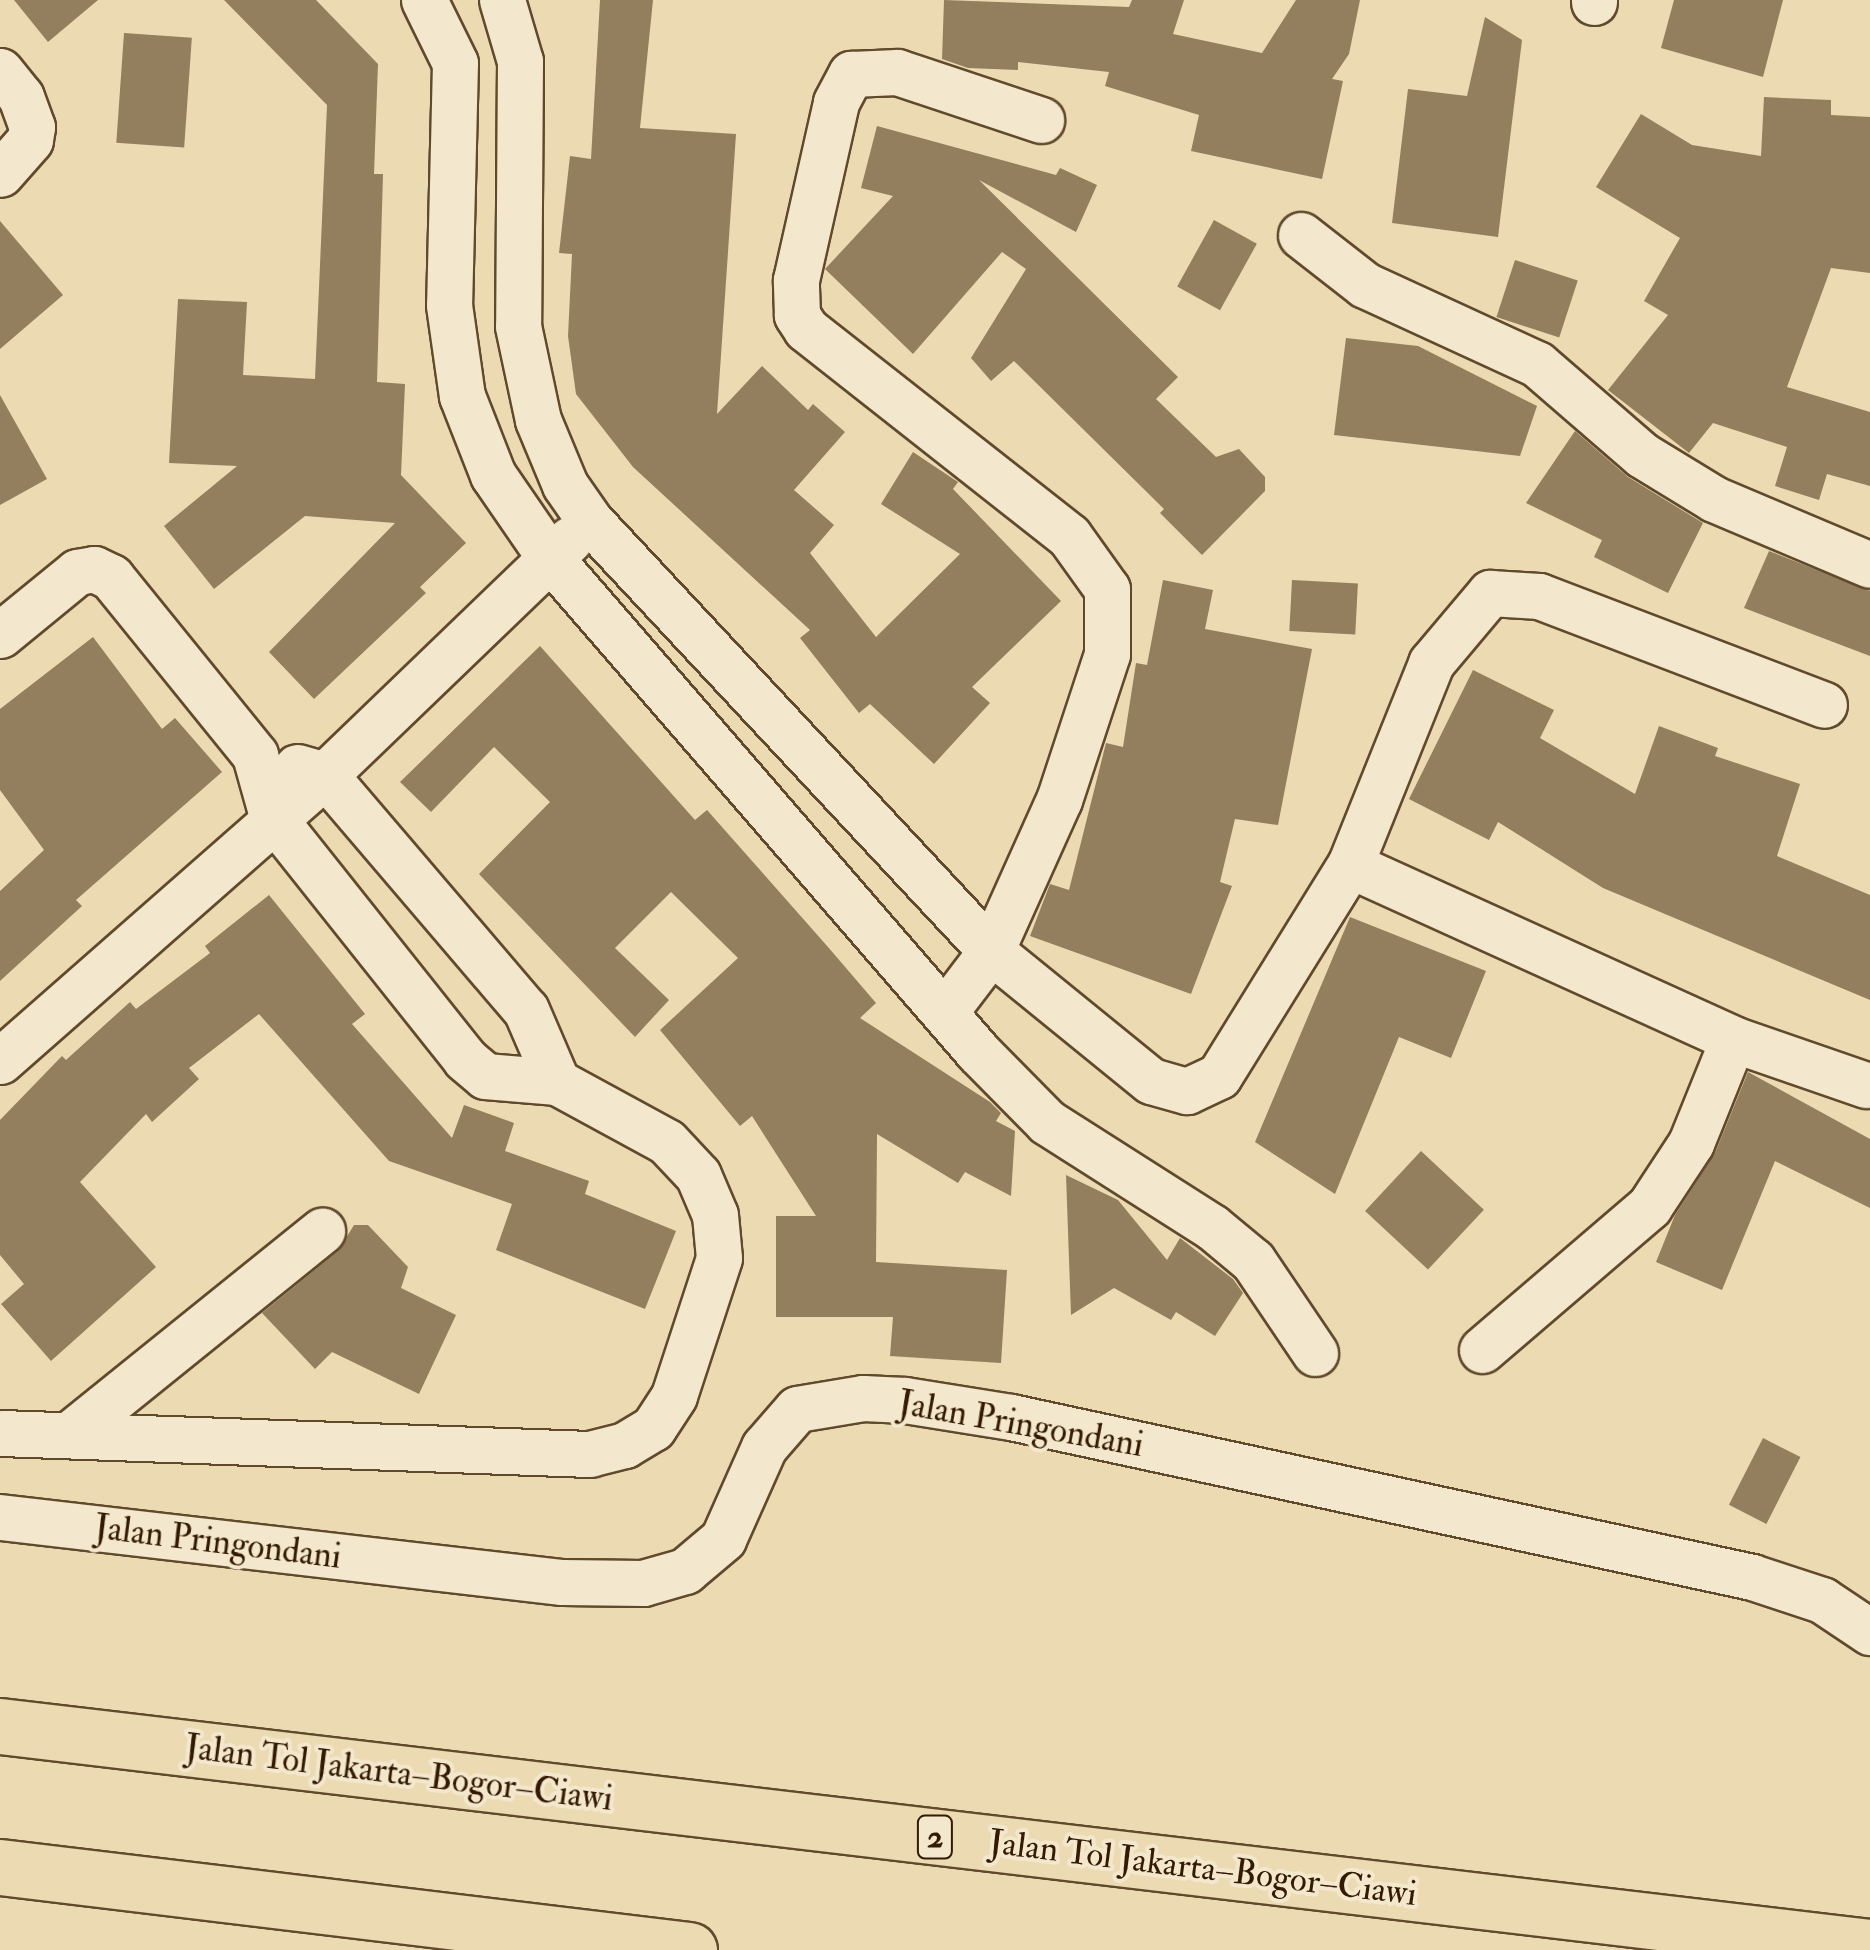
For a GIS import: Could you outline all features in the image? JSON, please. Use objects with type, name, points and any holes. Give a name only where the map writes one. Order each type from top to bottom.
[{"type":"highway","name":"Jalan Tol Jakarta–Bogor–Ciawi","points":[[0,1726],[1870,1948]]},
{"type":"highway","points":[[0,1867],[688,1950]]},
{"type":"highway","points":[[355,1910],[498,1950]]},
{"type":"street","points":[[475,0],[428,6],[456,63],[449,305],[462,396],[493,475],[550,558],[947,1009],[978,1052],[1048,1122],[1212,1227],[1254,1262],[1315,1353]]},
{"type":"street","points":[[502,0],[520,61],[518,326],[548,450],[590,521],[991,950],[1151,1081],[1170,1090],[1202,1088],[1220,1076],[1350,865],[1431,663],[1490,593],[1538,596],[1824,705]]},
{"type":"street","points":[[0,71],[21,98],[32,126],[30,140],[0,174]]},
{"type":"street","points":[[947,1009],[991,950],[1059,800],[1108,654],[1107,589],[1069,536],[806,328],[797,315],[796,280],[836,102],[851,74],[898,72],[1041,120]]},
{"type":"street","points":[[1301,234],[1365,286],[1537,364],[1642,454],[1714,499],[1870,565]]},
{"type":"street","points":[[0,1061],[272,816],[325,774],[590,521]]},
{"type":"street","points":[[0,635],[55,585],[94,569],[130,598],[255,755],[272,816],[465,1060],[485,1076],[556,1082],[666,1142],[698,1175],[716,1215],[719,1258],[700,1331],[674,1396],[653,1428],[608,1450],[548,1455],[0,1433]]},
{"type":"street","points":[[255,755],[325,774],[526,1010],[556,1082]]},
{"type":"street","points":[[1350,865],[1733,1039],[1866,1086]]},
{"type":"street","points":[[1482,1350],[1649,1208],[1691,1143],[1733,1039]]},
{"type":"street","points":[[70,1434],[322,1232]]},
{"type":"street","name":"Jalan Pringondani","points":[[0,1517],[562,1582],[643,1583],[685,1571],[722,1539],[764,1447],[797,1409],[864,1398],[906,1400],[1011,1417],[1752,1577],[1822,1600],[1870,1632]]},
{"type":"building","points":[[14,0],[98,0],[48,42]]},
{"type":"building","points":[[224,0],[316,0],[378,64],[374,174],[383,174],[377,382],[405,384],[401,475],[466,543],[420,587],[426,593],[314,699],[269,652],[395,523],[305,516],[214,589],[164,526],[237,466],[169,463],[178,299],[247,302],[243,375],[315,379],[327,105]]},
{"type":"building","points":[[600,0],[653,0],[640,128],[736,134],[717,414],[762,366],[808,410],[813,404],[845,432],[794,490],[834,525],[810,553],[876,637],[960,554],[881,504],[913,452],[958,482],[953,489],[1061,601],[972,687],[990,703],[934,764],[870,704],[859,713],[800,638],[810,630],[633,467],[576,394],[568,336],[572,254],[559,253],[570,156],[591,159]]},
{"type":"building","points":[[944,0],[1129,7],[1132,0],[1184,0],[1173,34],[1262,53],[1296,0],[1360,0],[1349,54],[1332,79],[1343,81],[1322,179],[1191,151],[1199,115],[1105,86],[1109,72],[1018,62],[1018,70],[968,68],[942,59]]},
{"type":"building","points":[[1674,0],[1783,0],[1763,77],[1661,48]]},
{"type":"building","points":[[1485,17],[1522,40],[1498,237],[1392,223],[1408,89],[1467,96]]},
{"type":"building","points":[[124,33],[192,38],[184,147],[116,143]]},
{"type":"building","points":[[1764,97],[1831,100],[1831,115],[1870,117],[1870,273],[1831,268],[1787,387],[1870,412],[1870,486],[1827,474],[1819,500],[1775,486],[1787,447],[1713,423],[1689,453],[1608,390],[1668,315],[1644,301],[1680,238],[1596,187],[1641,114],[1692,145],[1761,156]]},
{"type":"building","points":[[877,126],[1056,175],[1060,168],[1097,185],[1076,232],[979,180],[1178,377],[1156,399],[1216,457],[1239,449],[1265,477],[1265,491],[1202,555],[1160,513],[1164,509],[1014,361],[991,381],[971,358],[1026,269],[1002,252],[913,354],[825,269],[893,196],[861,188]]},
{"type":"building","points":[[1214,220],[1257,244],[1220,310],[1177,286]]},
{"type":"building","points":[[0,221],[63,295],[0,349]]},
{"type":"building","points":[[1515,260],[1578,280],[1559,337],[1496,317]]},
{"type":"building","points":[[1346,338],[1418,346],[1537,406],[1520,456],[1334,435]]},
{"type":"building","points":[[0,395],[47,479],[0,505]]},
{"type":"building","points":[[1575,431],[1628,477],[1703,523],[1668,593],[1594,557],[1602,540],[1526,503]]},
{"type":"building","points":[[1769,551],[1870,591],[1870,656],[1744,608]]},
{"type":"building","points":[[1163,580],[1213,590],[1205,629],[1312,649],[1278,825],[1235,819],[1220,882],[1232,886],[1191,994],[1030,936],[1050,884],[1069,890],[1106,743],[1123,747],[1136,663],[1147,665]]},
{"type":"building","points":[[1292,580],[1358,583],[1355,634],[1289,631]]},
{"type":"building","points":[[93,637],[162,729],[175,718],[222,772],[76,900],[82,906],[0,981],[0,891],[44,850],[0,790],[0,709]]},
{"type":"building","points":[[540,646],[695,820],[707,810],[828,947],[876,1003],[860,1018],[990,1102],[1001,1113],[996,1121],[1015,1131],[1011,1196],[965,1172],[958,1183],[877,1134],[876,1262],[1007,1270],[1001,1363],[890,1356],[893,1317],[776,1317],[776,1216],[816,1216],[752,1116],[740,1126],[660,1030],[738,958],[671,892],[615,948],[669,1000],[635,1037],[479,874],[550,802],[494,747],[431,812],[400,782]]},
{"type":"building","points":[[1473,670],[1554,710],[1540,738],[1635,794],[1659,726],[1718,748],[1715,756],[1800,784],[1777,856],[1870,895],[1870,1000],[1603,888],[1498,822],[1489,840],[1409,799]]},
{"type":"building","points":[[269,895],[365,1014],[352,1024],[452,1138],[464,1105],[514,1123],[505,1151],[589,1181],[585,1194],[676,1231],[645,1309],[496,1250],[512,1204],[389,1161],[259,1014],[189,1068],[199,1079],[152,1122],[146,1114],[80,1182],[156,1267],[51,1361],[1,1304],[24,1284],[0,1255],[0,1120],[62,1056],[66,1060],[130,1002],[136,1009],[210,953],[205,946]]},
{"type":"building","points":[[1350,917],[1486,971],[1451,1058],[1399,1037],[1335,1194],[1255,1142]]},
{"type":"building","points":[[1748,1072],[1870,1139],[1870,1208],[1775,1161],[1722,1290],[1656,1262],[1675,1215],[1715,1153]]},
{"type":"building","points":[[1421,1151],[1484,1210],[1428,1270],[1365,1211]]},
{"type":"building","points":[[1066,1175],[1118,1200],[1167,1260],[1180,1238],[1233,1279],[1243,1293],[1215,1336],[1176,1312],[1171,1320],[1114,1288],[1071,1315]]},
{"type":"building","points":[[354,1225],[368,1225],[408,1267],[401,1288],[456,1315],[419,1394],[332,1352],[315,1369],[262,1313],[338,1251]]},
{"type":"building","points":[[1763,1438],[1800,1457],[1766,1524],[1729,1505]]}]
